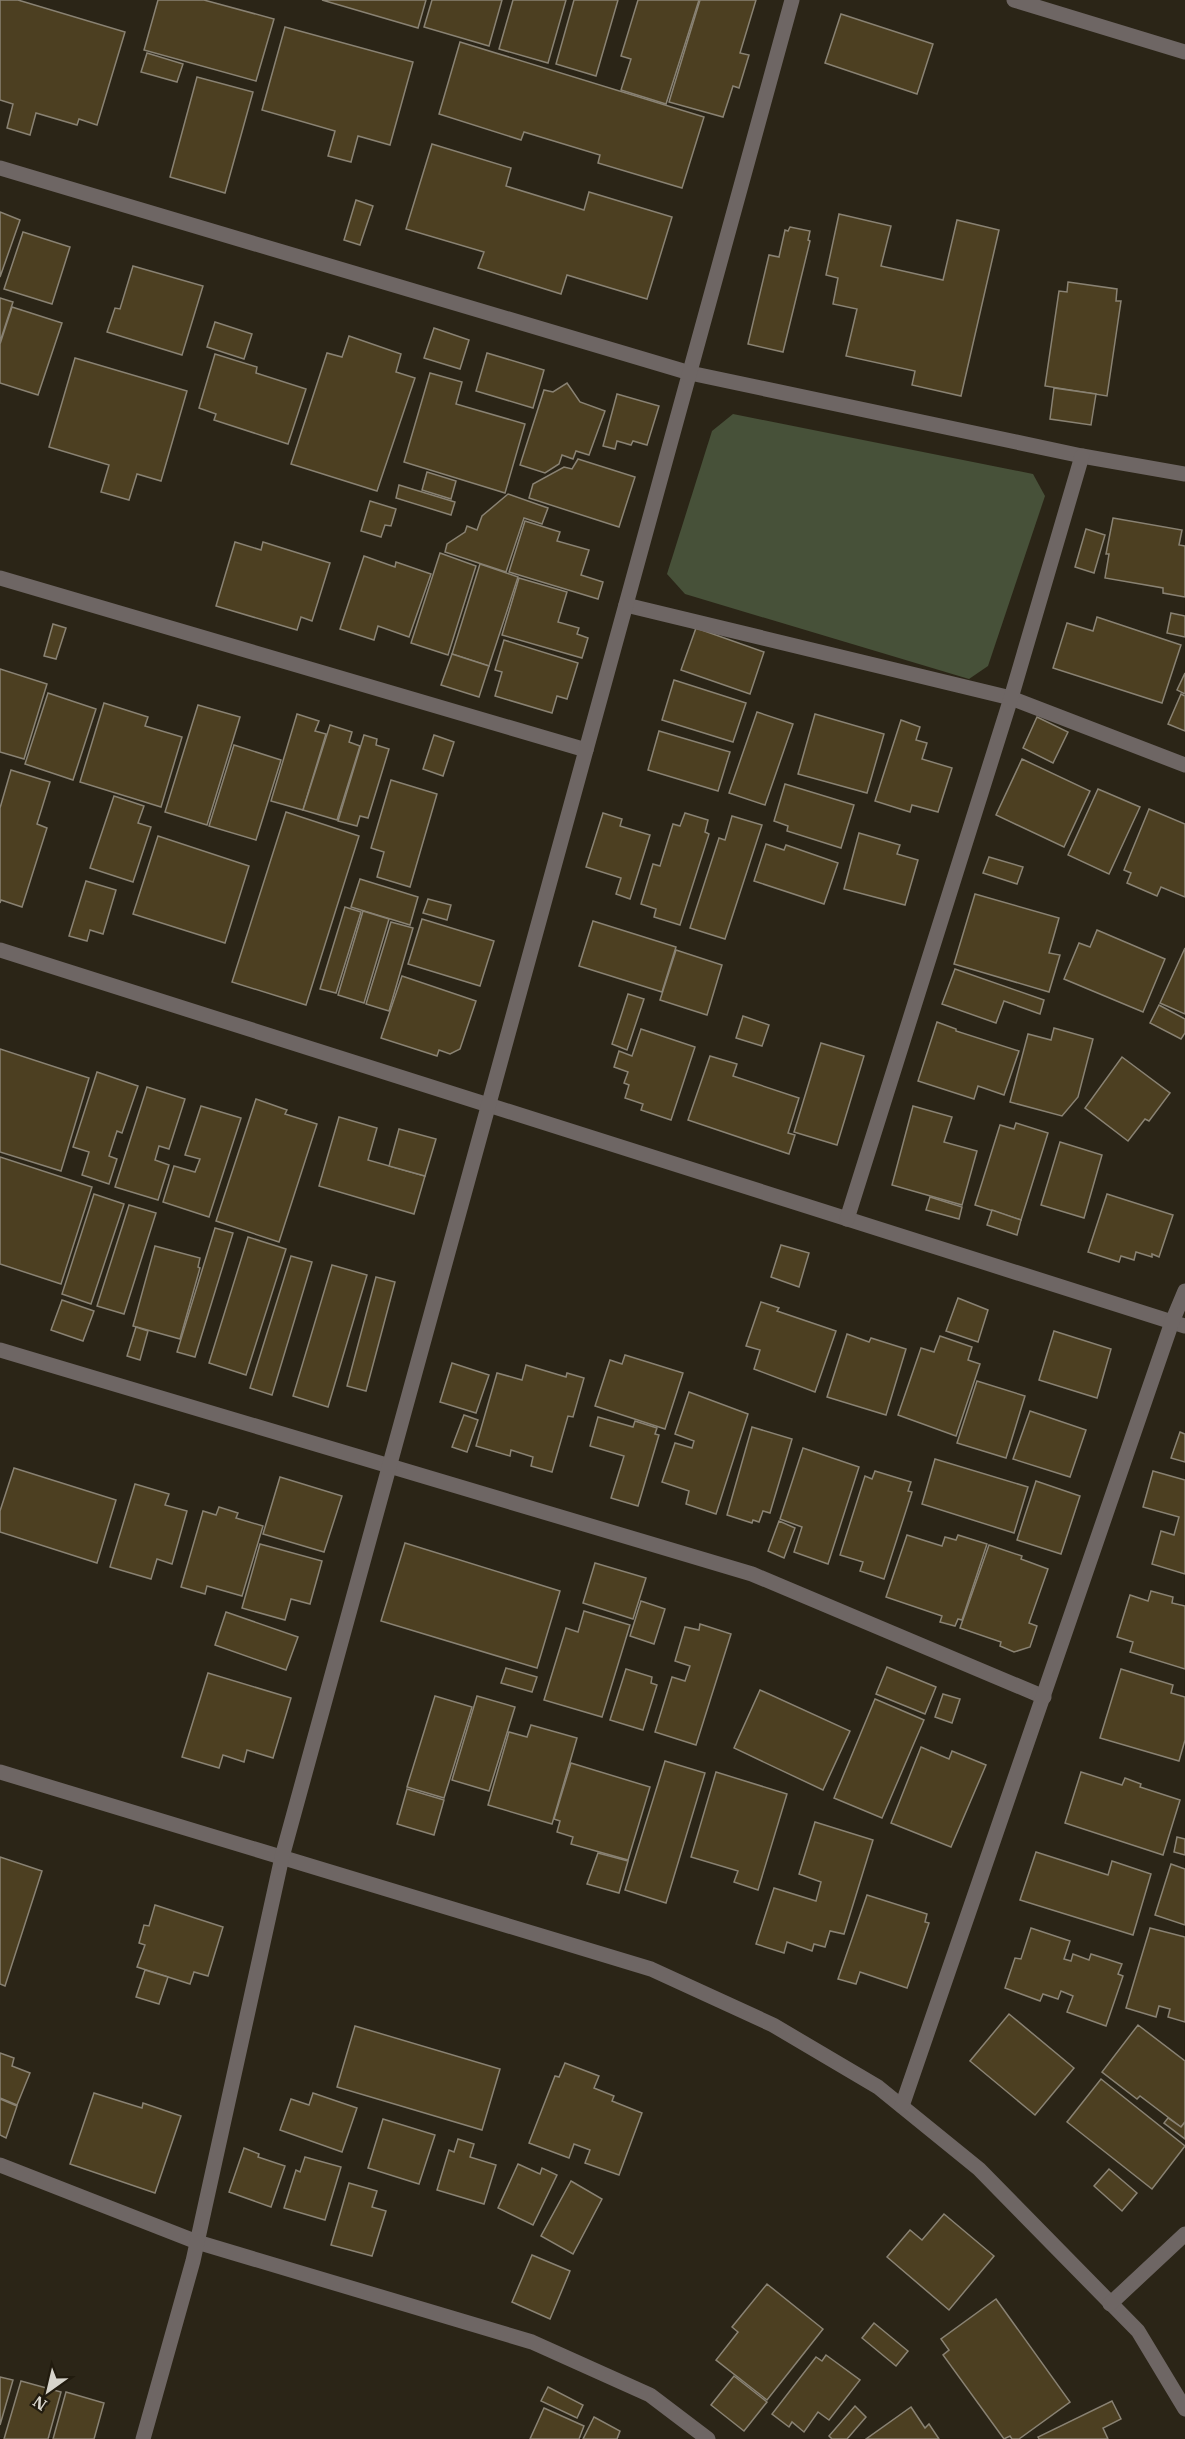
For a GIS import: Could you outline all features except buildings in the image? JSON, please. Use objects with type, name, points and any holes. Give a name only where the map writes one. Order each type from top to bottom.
[{"type":"street","points":[[143,2439],[197,2242],[282,1857],[792,0]]},
{"type":"street","points":[[1014,0],[1185,52]]},
{"type":"street","points":[[0,168],[690,373],[1082,456],[1185,474]]},
{"type":"street","points":[[847,1219],[1011,698],[1082,456]]},
{"type":"street","points":[[0,578],[586,750]]},
{"type":"street","points":[[626,605],[1011,698],[1185,765]]},
{"type":"street","points":[[0,950],[1179,1324]]},
{"type":"street","points":[[902,2106],[1044,1697],[1179,1324],[1185,1291]]},
{"type":"street","points":[[0,1350],[752,1574],[1044,1697]]},
{"type":"street","points":[[0,1772],[651,1969],[772,2025],[878,2087],[979,2169],[1138,2331],[1185,2409]]},
{"type":"street","points":[[0,2165],[197,2242],[532,2342],[650,2395],[708,2439]]},
{"type":"street","points":[[1110,2304],[1185,2234]]},
{"type":"green space","points":[[733,414],[1033,474],[1045,496],[988,666],[969,679],[685,594],[667,574],[712,431]]}]
